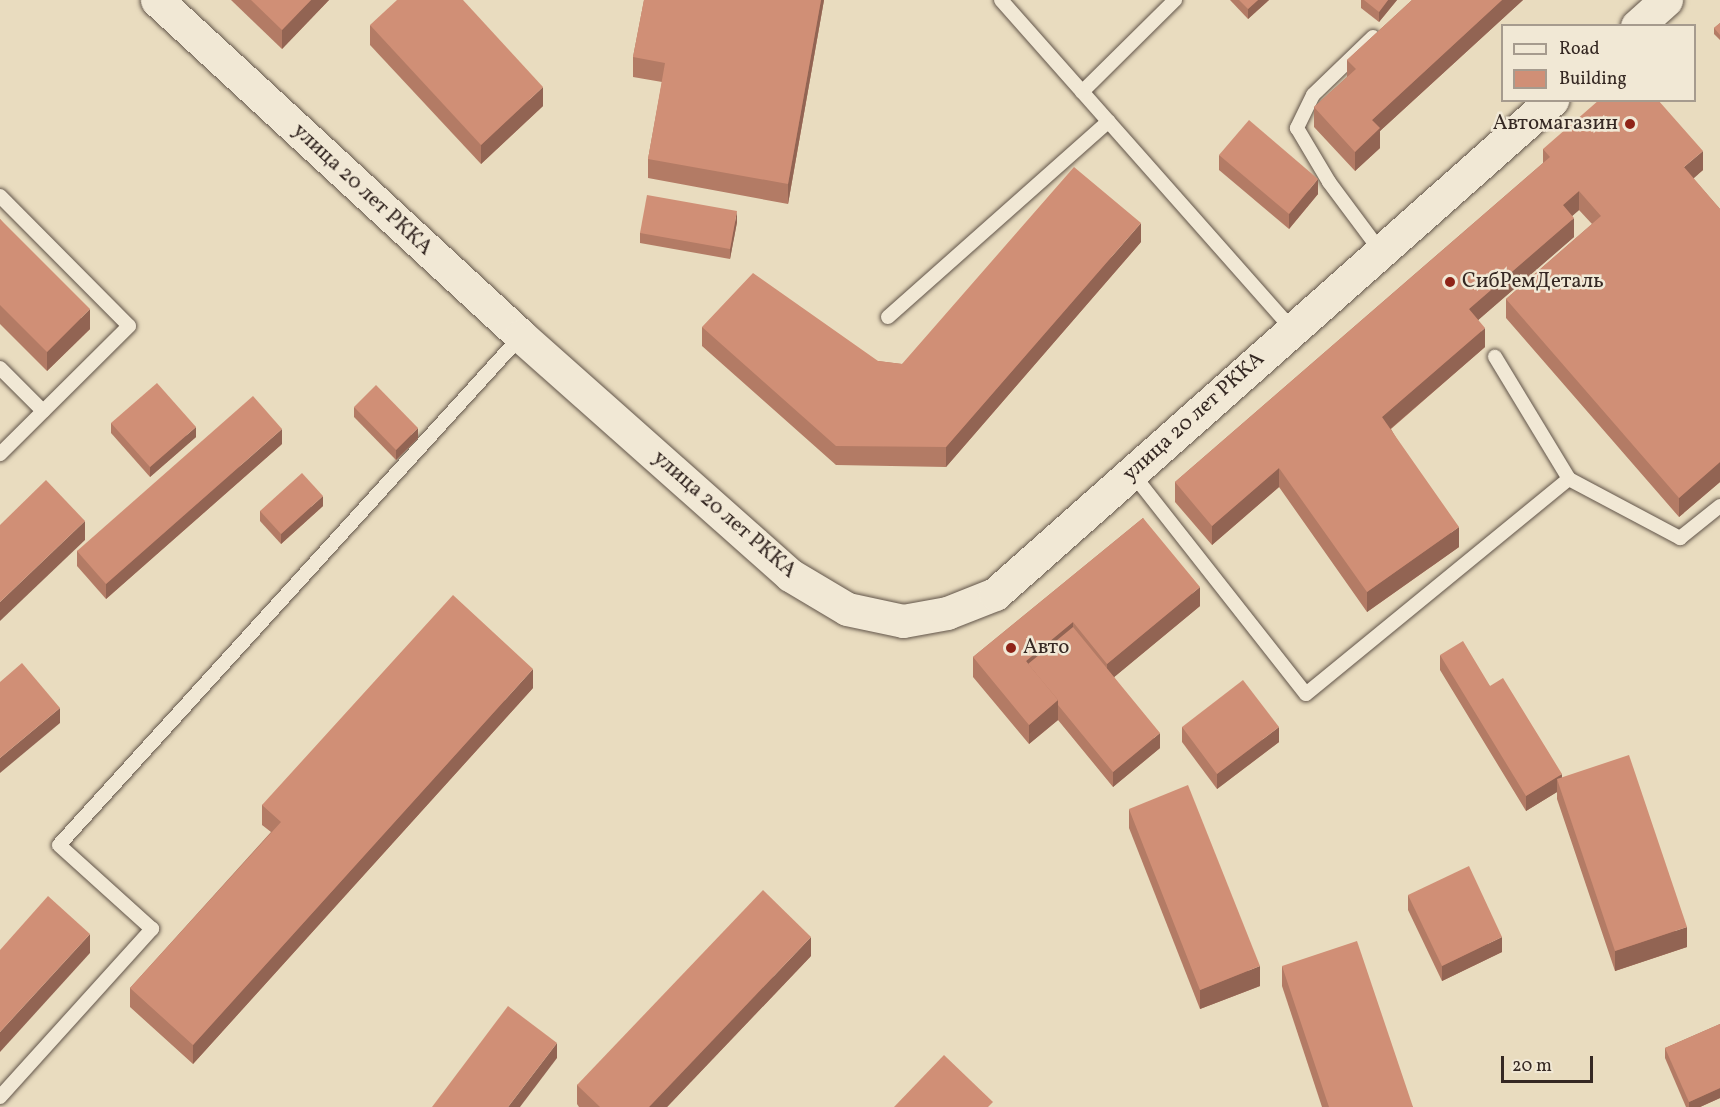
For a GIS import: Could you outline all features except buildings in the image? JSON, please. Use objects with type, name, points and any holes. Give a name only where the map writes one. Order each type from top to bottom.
[{"type":"main road","name":"улица 20 лет РККА","points":[[157,0],[521,336],[790,575],[847,609],[903,621],[947,613],[995,594],[1550,102]]},
{"type":"main road","points":[[1639,24],[1666,0]]},
{"type":"lane","points":[[1001,0],[1293,330]]},
{"type":"lane","points":[[1082,92],[1175,0]]},
{"type":"lane","points":[[1382,29],[1313,95],[1297,128],[1329,182],[1384,255]]},
{"type":"lane","points":[[888,317],[1109,122]]},
{"type":"lane","points":[[0,196],[129,326],[0,454]]},
{"type":"lane","points":[[0,1097],[152,929],[59,845],[521,336]]},
{"type":"lane","points":[[1495,357],[1569,479],[1680,538],[1720,506]]},
{"type":"lane","points":[[0,368],[43,411]]},
{"type":"lane","points":[[1132,473],[1306,694],[1569,479]]},
{"type":"place","name":"Автомагазин","points":[[1630,124]]},
{"type":"place","name":"СибРемДеталь","points":[[1450,282]]},
{"type":"place","name":"Авто","points":[[1011,648]]}]
